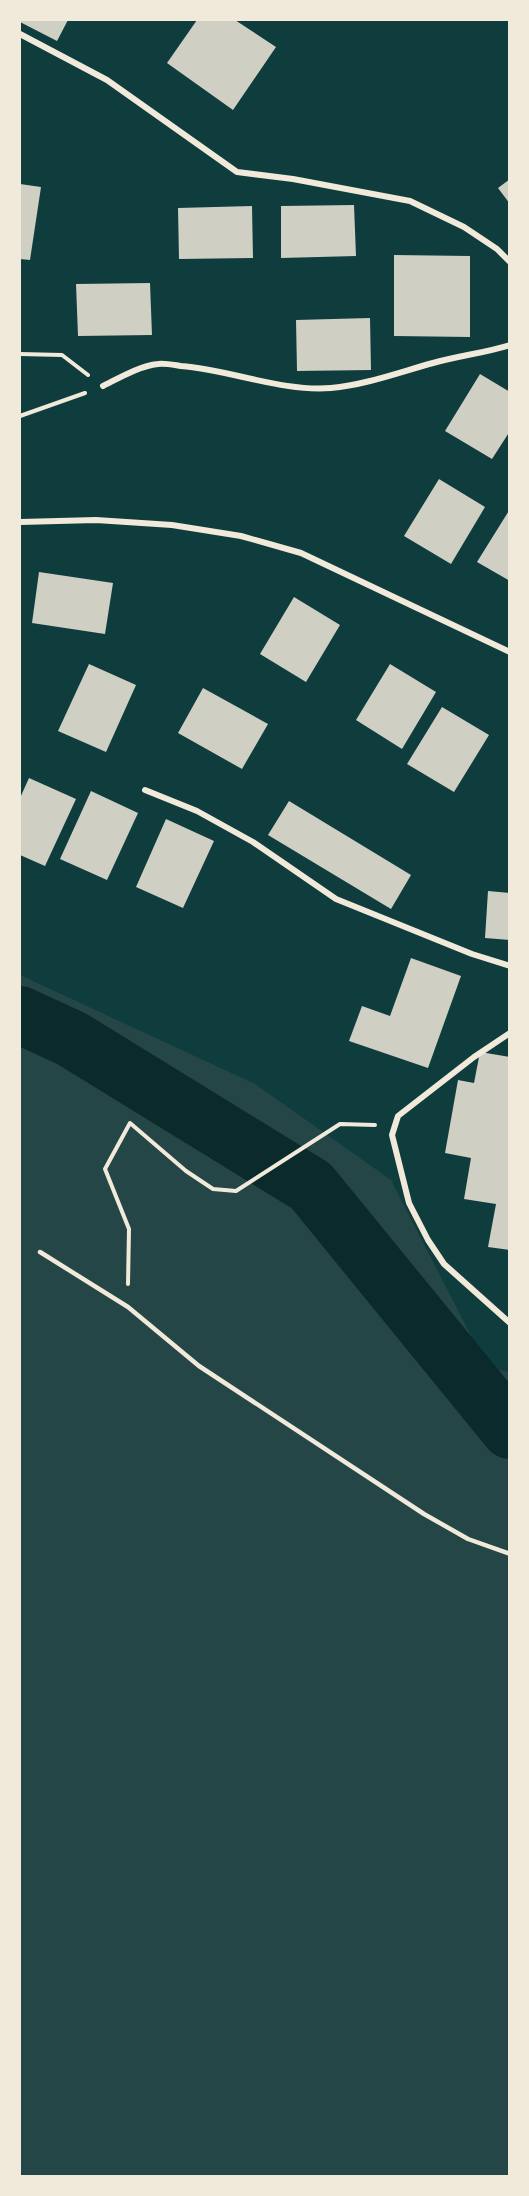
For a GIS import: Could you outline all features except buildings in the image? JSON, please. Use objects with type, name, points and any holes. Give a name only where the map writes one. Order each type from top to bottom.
[{"type":"street","points":[[20,34],[107,80],[237,172],[293,179],[410,201],[464,227],[497,249],[510,262]]},
{"type":"street","points":[[103,386],[124,375],[158,364],[201,368],[278,384],[331,388],[510,345]]},
{"type":"street","points":[[20,522],[96,520],[172,525],[251,539],[301,553],[510,652]]},
{"type":"street","points":[[145,790],[197,811],[254,842],[336,899],[472,954],[510,966]]},
{"type":"street","points":[[510,1033],[474,1057],[398,1116],[392,1135],[409,1203],[428,1240],[444,1264],[510,1323]]},
{"type":"lane","points":[[40,1252],[128,1306],[199,1366],[424,1514],[468,1539],[510,1554]]},
{"type":"path","points":[[20,354],[62,355],[103,386]]},
{"type":"path","points":[[20,416],[103,386]]},
{"type":"path","points":[[128,1306],[129,1229],[105,1169],[130,1123],[186,1171],[213,1190],[236,1191],[339,1124],[394,1125]]},
{"type":"shaded area","points":[[20,975],[255,1084],[391,1180],[487,1367],[509,1372],[509,2176],[20,2176]]},
{"type":"waterway","points":[[20,1015],[72,1039],[311,1186],[510,1430]]}]
